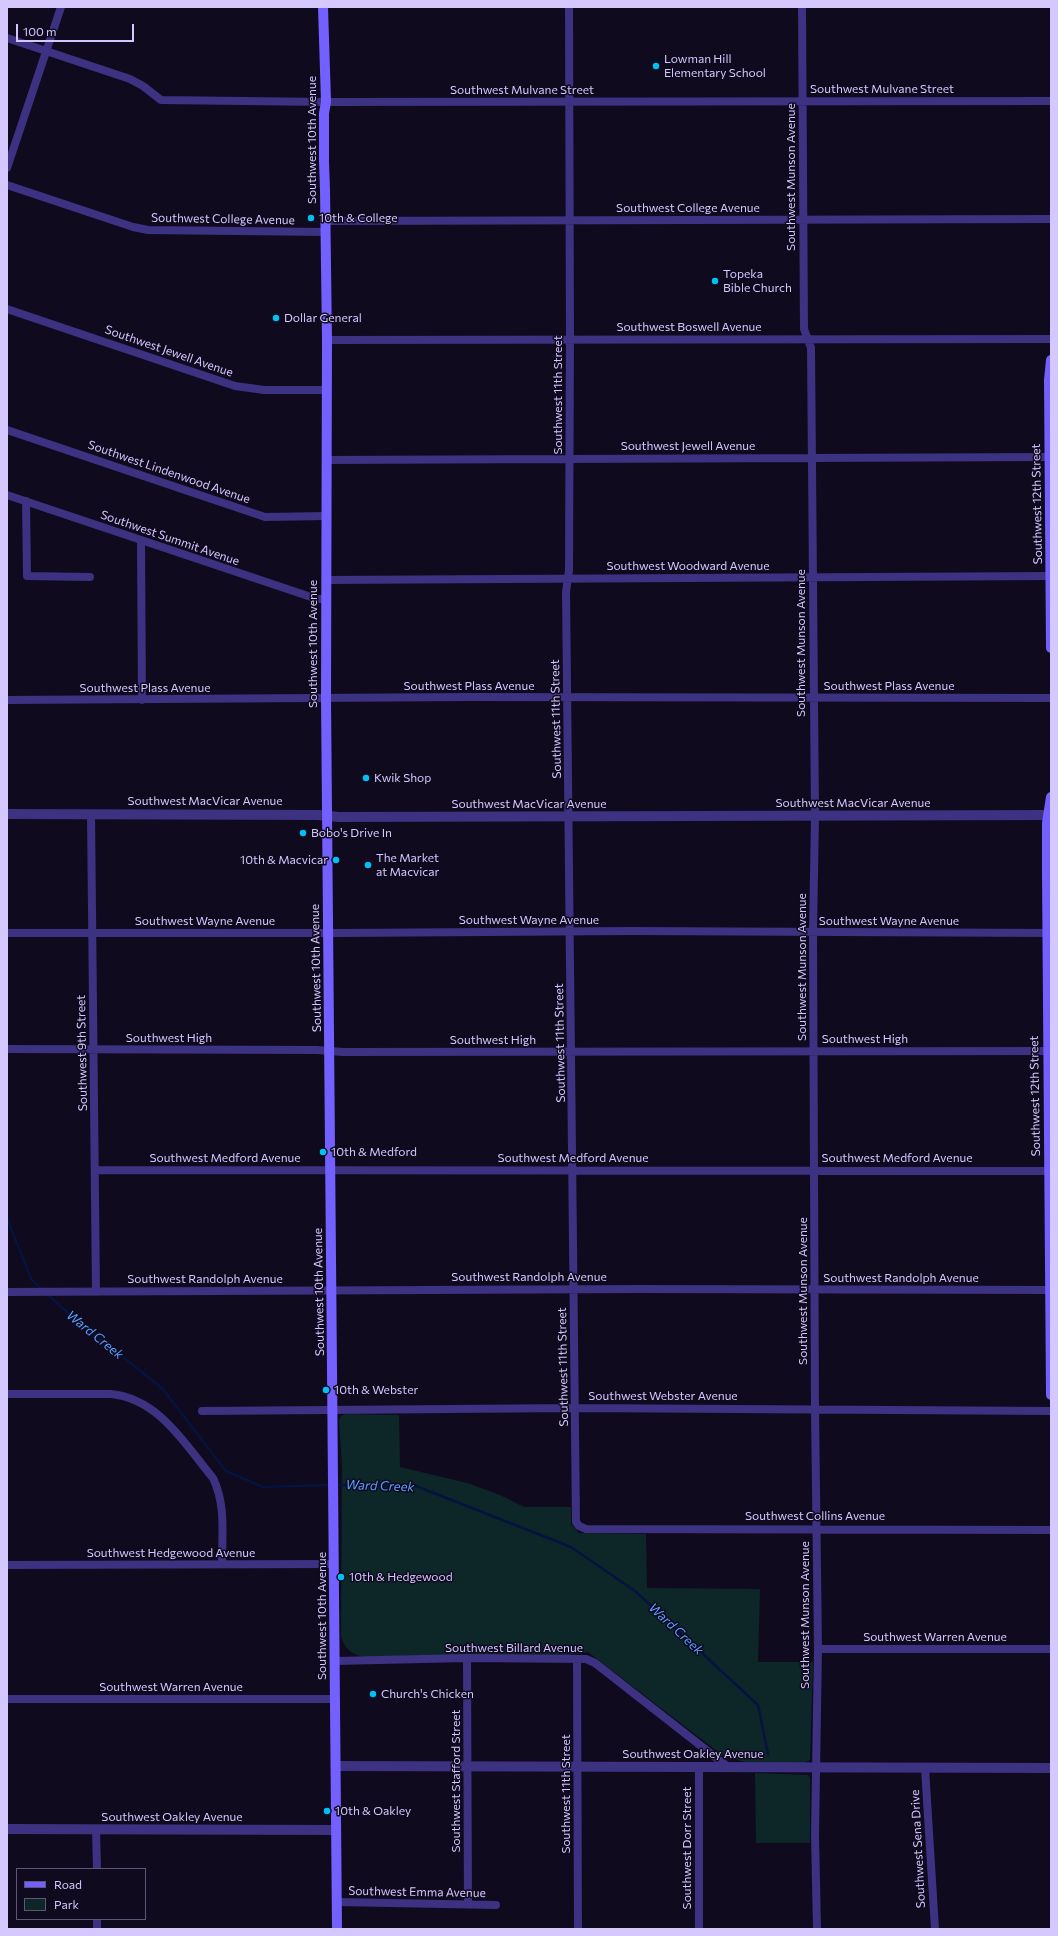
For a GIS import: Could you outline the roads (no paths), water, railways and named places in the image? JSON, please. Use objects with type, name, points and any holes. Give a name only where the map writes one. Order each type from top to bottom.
[{"type":"main road","name":"Southwest 10th Avenue","points":[[323,7],[326,102],[324,113],[327,340],[326,699],[334,1410],[337,1929]]},
{"type":"main road","name":"Southwest 12th Street","points":[[1051,360],[1049,380],[1051,648]]},
{"type":"main road","name":"Southwest 12th Street","points":[[1051,797],[1049,933],[1051,1395]]},
{"type":"street","points":[[7,168],[61,7]]},
{"type":"street","name":"Southwest 11th Street","points":[[569,7],[570,458],[568,579],[566,592],[571,932],[576,1519],[579,1526]]},
{"type":"street","name":"Southwest Munson Avenue","points":[[802,7],[804,329],[811,348],[815,816],[813,933],[815,1408],[818,1649],[816,1768],[817,1929]]},
{"type":"street","name":"Southwest Mulvane Street","points":[[7,38],[130,79],[143,86],[161,100],[326,102],[1051,101]]},
{"type":"street","name":"Southwest College Avenue","points":[[7,185],[133,227],[148,230],[326,232]]},
{"type":"street","name":"Southwest College Avenue","points":[[326,221],[1051,219]]},
{"type":"street","name":"Southwest Jewell Avenue","points":[[7,309],[235,386],[264,390],[327,390]]},
{"type":"street","name":"Southwest Boswell Avenue","points":[[327,340],[1051,338]]},
{"type":"street","name":"Southwest Lindenwood Avenue","points":[[7,430],[265,517],[326,516]]},
{"type":"street","name":"Southwest Jewell Avenue","points":[[326,460],[1050,457]]},
{"type":"street","name":"Southwest Summit Avenue","points":[[7,495],[272,585],[317,599],[326,599]]},
{"type":"street","points":[[26,501],[27,576],[90,577]]},
{"type":"street","points":[[141,541],[142,700]]},
{"type":"street","name":"Southwest Woodward Avenue","points":[[326,580],[1051,576]]},
{"type":"street","name":"Southwest Plass Avenue","points":[[7,700],[467,697],[1051,698]]},
{"type":"street","name":"Southwest MacVicar Avenue","points":[[7,814],[569,817],[1050,815]]},
{"type":"street","name":"Southwest 9th Street","points":[[91,814],[96,1292]]},
{"type":"street","name":"Southwest Wayne Avenue","points":[[7,933],[1049,933]]},
{"type":"street","name":"Southwest High","points":[[7,1049],[330,1051],[1049,1051]]},
{"type":"street","name":"Southwest Medford Avenue","points":[[95,1170],[331,1171],[814,1169],[1050,1171]]},
{"type":"street","name":"Southwest Randolph Avenue","points":[[7,1292],[574,1289],[1050,1290]]},
{"type":"street","points":[[7,1394],[124,1395],[152,1408],[162,1417],[213,1478],[217,1486],[222,1507],[222,1564]]},
{"type":"street","name":"Southwest Webster Avenue","points":[[202,1411],[815,1408],[1051,1411]]},
{"type":"street","name":"Southwest Collins Avenue","points":[[579,1526],[586,1529],[816,1528],[1051,1530]]},
{"type":"street","name":"Southwest Hedgewood Avenue","points":[[7,1565],[334,1564]]},
{"type":"street","name":"Southwest Warren Avenue","points":[[818,1649],[1051,1649]]},
{"type":"street","name":"Southwest Billard Avenue","points":[[335,1661],[467,1658],[586,1660],[595,1663],[728,1767]]},
{"type":"street","name":"Southwest Stafford Street","points":[[467,1658],[468,1904]]},
{"type":"street","name":"Southwest 11th Street","points":[[577,1660],[578,1929]]},
{"type":"street","name":"Southwest Warren Avenue","points":[[7,1699],[335,1699]]},
{"type":"street","name":"Southwest Oakley Avenue","points":[[336,1766],[1051,1768]]},
{"type":"street","name":"Southwest Dorr Street","points":[[699,1767],[699,1929]]},
{"type":"street","name":"Southwest Sena Drive","points":[[925,1768],[935,1929]]},
{"type":"street","name":"Southwest Oakley Avenue","points":[[7,1829],[336,1830]]},
{"type":"street","points":[[96,1830],[97,1868]]},
{"type":"street","name":"Southwest Emma Avenue","points":[[338,1902],[496,1905]]},
{"type":"waterway","name":"Ward Creek","points":[[7,1218],[31,1279],[42,1289]]},
{"type":"waterway","name":"Ward Creek","points":[[47,1294],[76,1320],[162,1388],[226,1471],[263,1487],[330,1485]]},
{"type":"waterway","name":"Ward Creek","points":[[335,1485],[416,1486],[571,1547],[635,1591],[758,1705],[768,1754]]},
{"type":"place","name":"Lowman Hill Elementary School","points":[[656,66]]},
{"type":"place","name":"10th & College","points":[[311,218]]},
{"type":"place","name":"Topeka Bible Church","points":[[715,281]]},
{"type":"place","name":"Dollar General","points":[[276,318]]},
{"type":"place","name":"Kwik Shop","points":[[366,778]]},
{"type":"place","name":"Bobo's Drive In","points":[[303,833]]},
{"type":"place","name":"10th & Macvicar","points":[[336,860]]},
{"type":"place","name":"The Market at Macvicar","points":[[368,865]]},
{"type":"place","name":"10th & Medford","points":[[323,1152]]},
{"type":"place","name":"10th & Webster","points":[[326,1390]]},
{"type":"place","name":"10th & Hedgewood","points":[[341,1577]]},
{"type":"place","name":"Church's Chicken","points":[[373,1694]]},
{"type":"place","name":"10th & Oakley","points":[[327,1811]]}]
